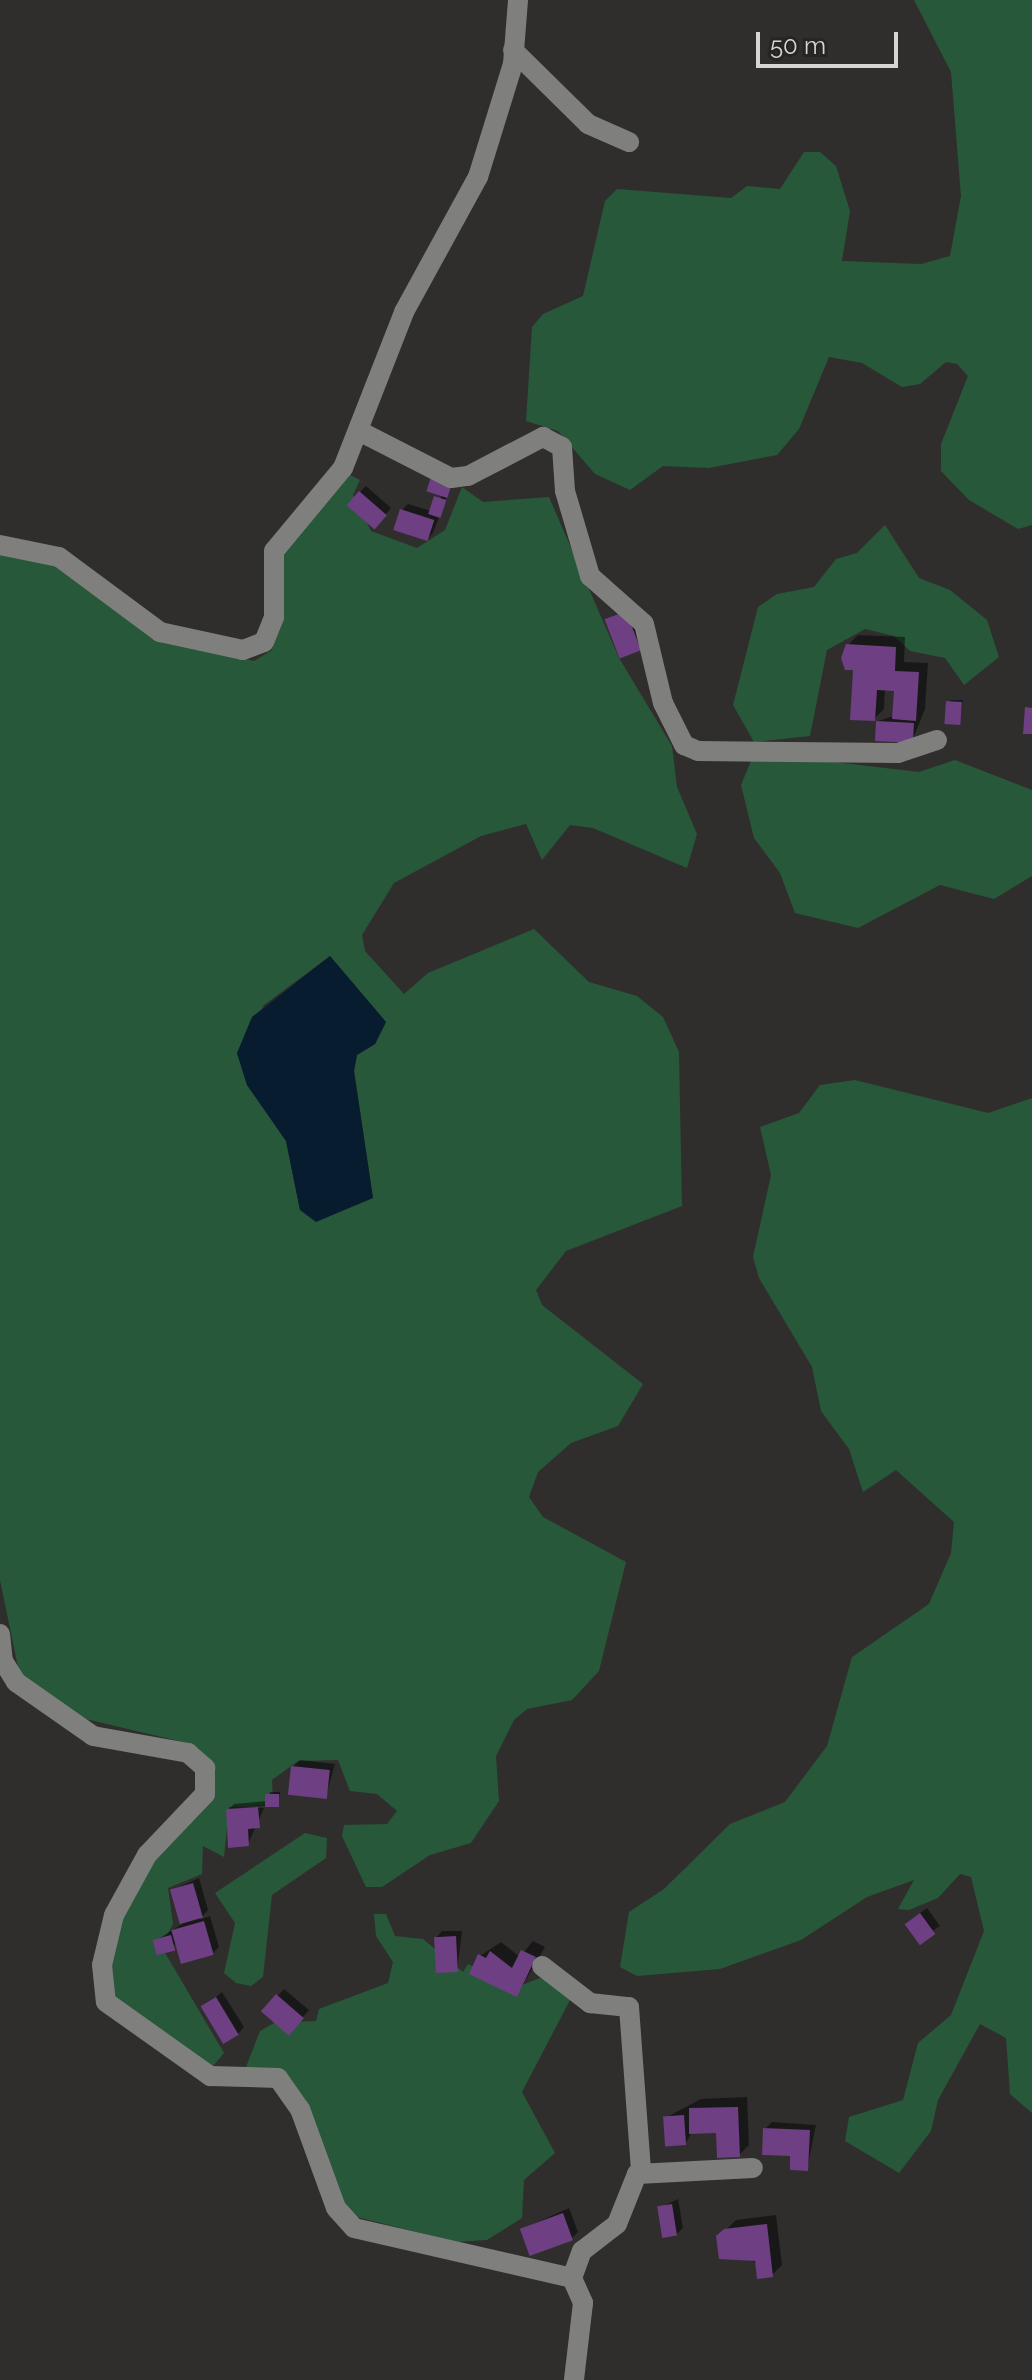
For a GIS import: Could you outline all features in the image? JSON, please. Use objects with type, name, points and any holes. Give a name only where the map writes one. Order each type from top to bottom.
[{"type":"street","points":[[0,545],[36,548],[69,562],[152,629],[254,648],[274,617],[274,551],[331,488],[361,432],[404,312],[478,177],[513,50],[518,0]]},
{"type":"street","points":[[513,50],[588,124],[629,142]]},
{"type":"street","points":[[361,432],[451,478],[468,476],[543,437],[562,447],[565,491],[590,576],[644,624],[659,693],[684,745],[698,751],[872,753],[937,740]]},
{"type":"street","points":[[0,1634],[3,1661],[16,1682],[93,1736],[188,1753],[205,1768],[205,1794],[147,1855],[114,1915],[102,1965],[106,2002],[194,2069],[227,2079],[278,2078],[300,2109],[336,2208],[354,2228],[572,2278]]},
{"type":"street","points":[[542,1966],[590,2003],[629,2007],[641,2172],[617,2224],[582,2251],[572,2278],[583,2303],[574,2380]]},
{"type":"street","points":[[641,2172],[753,2168]]},
{"type":"green space","points":[[914,0],[1032,0],[1032,525],[1018,529],[969,500],[941,471],[941,444],[968,376],[957,364],[946,362],[920,384],[902,387],[862,363],[829,357],[799,429],[777,455],[709,468],[663,466],[630,490],[595,474],[558,431],[526,421],[532,327],[543,314],[583,296],[605,201],[617,189],[731,198],[747,186],[780,189],[804,152],[820,152],[836,166],[850,211],[842,261],[921,264],[950,256],[961,196],[951,72]]},
{"type":"green space","points":[[348,474],[360,480],[353,495],[371,531],[417,548],[445,530],[462,487],[483,502],[549,497],[619,658],[672,746],[677,787],[697,834],[687,868],[593,828],[570,825],[542,860],[526,824],[481,836],[394,883],[362,935],[365,951],[404,994],[428,973],[534,929],[589,982],[637,996],[663,1017],[679,1052],[682,1206],[566,1251],[536,1290],[542,1305],[643,1384],[618,1426],[571,1443],[538,1472],[529,1497],[543,1517],[626,1562],[599,1671],[572,1700],[527,1709],[514,1720],[496,1756],[499,1801],[471,1843],[430,1855],[382,1887],[366,1887],[342,1836],[344,1825],[387,1824],[397,1811],[377,1794],[350,1791],[338,1760],[298,1761],[272,1780],[273,1804],[229,1807],[224,1857],[203,1846],[202,1874],[168,1888],[173,1924],[161,1946],[224,2053],[213,2066],[112,1994],[110,1947],[143,1870],[204,1805],[215,1782],[212,1766],[191,1744],[86,1719],[19,1672],[0,1580],[0,552],[58,564],[151,638],[254,661],[272,650],[281,617],[283,552]],"holes":[[[330,956],[386,1022],[375,1044],[357,1055],[354,1071],[373,1198],[300,1210],[286,1141],[247,1085],[237,1053],[264,1005]]]},
{"type":"green space","points":[[885,525],[919,578],[950,590],[987,620],[999,657],[964,685],[945,658],[910,651],[894,636],[865,629],[827,650],[810,736],[754,742],[733,705],[758,607],[777,594],[814,587],[836,559],[857,553]]},
{"type":"green space","points":[[792,757],[919,772],[955,760],[1032,790],[1032,876],[994,899],[940,885],[858,928],[795,913],[780,873],[754,838],[741,785],[751,761]]},
{"type":"green space","points":[[855,1080],[988,1113],[1032,1098],[1032,2113],[1010,2094],[1006,2038],[980,2024],[938,2100],[931,2131],[899,2173],[845,2141],[849,2117],[903,2100],[918,2043],[951,2015],[984,1931],[971,1877],[960,1874],[938,1898],[909,1910],[898,1909],[914,1880],[867,1897],[801,1940],[720,1969],[637,1976],[620,1967],[629,1912],[664,1889],[730,1824],[785,1802],[827,1746],[852,1657],[929,1604],[951,1553],[954,1522],[896,1470],[863,1492],[849,1449],[821,1411],[812,1367],[759,1278],[753,1257],[771,1175],[760,1127],[799,1113],[820,1085]]},
{"type":"green space","points":[[305,1833],[327,1838],[326,1858],[272,1895],[263,1977],[251,1986],[236,1983],[224,1973],[235,1923],[215,1893]]},
{"type":"green space","points":[[374,1914],[386,1914],[395,1936],[423,1939],[463,1972],[468,1964],[517,1987],[540,1978],[555,1982],[570,2000],[522,2092],[555,2153],[524,2180],[522,2218],[487,2240],[456,2242],[357,2217],[342,2203],[298,2096],[246,2067],[260,2031],[274,2023],[316,2021],[319,2009],[388,1983],[393,1962],[376,1936]]},
{"type":"water","points":[[330,956],[386,1022],[375,1044],[357,1055],[354,1071],[373,1198],[316,1222],[300,1210],[286,1141],[247,1085],[237,1053],[252,1017]]},
{"type":"building","points":[[431,477],[452,484],[447,498],[426,491]]},
{"type":"building","points":[[359,491],[387,515],[374,530],[347,505]]},
{"type":"building","points":[[434,496],[446,500],[440,518],[428,514]]},
{"type":"building","points":[[400,509],[434,520],[427,541],[393,530]]},
{"type":"building","points":[[626,611],[641,650],[620,658],[605,619]]},
{"type":"building","points":[[846,644],[896,647],[895,671],[919,672],[916,721],[892,719],[894,691],[877,690],[875,721],[850,720],[853,670],[845,670],[841,658]]},
{"type":"building","points":[[946,701],[962,702],[960,725],[944,724]]},
{"type":"building","points":[[1025,707],[1032,708],[1032,734],[1023,734]]},
{"type":"building","points":[[876,721],[914,723],[913,743],[875,741]]},
{"type":"building","points":[[291,1766],[330,1770],[327,1799],[288,1795]]},
{"type":"building","points":[[265,1794],[279,1794],[279,1807],[265,1807]]},
{"type":"building","points":[[258,1807],[260,1828],[248,1829],[249,1846],[228,1848],[226,1809]]},
{"type":"building","points":[[193,1883],[203,1918],[180,1924],[170,1890]]},
{"type":"building","points":[[920,1913],[935,1934],[920,1945],[905,1924]]},
{"type":"building","points":[[204,1921],[214,1955],[181,1964],[171,1930]]},
{"type":"building","points":[[171,1935],[175,1950],[157,1955],[153,1940]]},
{"type":"building","points":[[456,1936],[458,1972],[436,1973],[434,1937]]},
{"type":"building","points":[[521,1950],[536,1957],[517,1997],[469,1974],[478,1954],[486,1958],[490,1951],[512,1968]]},
{"type":"building","points":[[276,1994],[304,2018],[289,2036],[261,2011]]},
{"type":"building","points":[[216,1997],[239,2035],[223,2044],[201,2006]]},
{"type":"building","points":[[738,2107],[740,2157],[717,2158],[716,2133],[689,2134],[689,2108]]},
{"type":"building","points":[[684,2115],[686,2145],[665,2146],[663,2116]]},
{"type":"building","points":[[763,2128],[810,2130],[808,2171],[790,2170],[790,2156],[762,2155]]},
{"type":"building","points":[[672,2204],[677,2236],[662,2238],[657,2206]]},
{"type":"building","points":[[563,2213],[573,2240],[530,2256],[520,2229]]},
{"type":"building","points":[[767,2224],[773,2277],[757,2279],[755,2261],[719,2259],[716,2236],[724,2229]]}]
